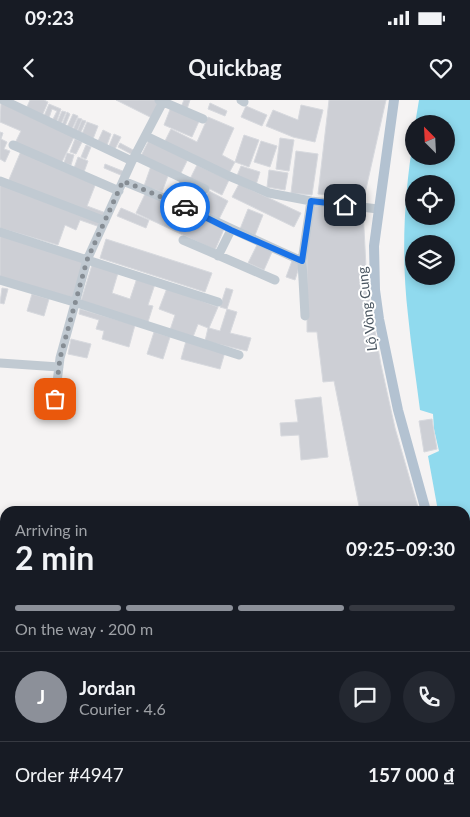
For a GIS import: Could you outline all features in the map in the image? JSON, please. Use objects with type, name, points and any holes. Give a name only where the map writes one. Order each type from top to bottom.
[{"type":"main road","name":"Lộ Vòng Cung","points":[[394,100],[374,246],[375,290],[379,319],[398,410],[425,506]]},
{"type":"street","points":[[2,100],[205,189]]},
{"type":"street","points":[[53,414],[59,367],[74,302],[87,260],[162,101],[203,118]]},
{"type":"street","points":[[146,136],[268,193],[311,201],[378,209]]},
{"type":"street","points":[[13,145],[119,191]]},
{"type":"street","points":[[0,181],[105,221]]},
{"type":"street","points":[[123,181],[166,198],[231,230],[302,261]]},
{"type":"street","points":[[305,316],[302,261],[311,201]]},
{"type":"street","points":[[218,256],[231,230]]},
{"type":"street","points":[[0,232],[218,302]]},
{"type":"street","points":[[183,240],[275,280]]},
{"type":"street","points":[[0,280],[239,355]]},
{"type":"street","points":[[0,363],[59,367]]},
{"type":"water","points":[[419,100],[470,100],[470,506],[437,506],[428,456],[439,451],[433,414],[420,410],[406,292],[406,285],[455,285],[455,235],[405,235],[405,270],[404,247],[405,225],[455,225],[455,175],[409,175],[410,165],[455,165],[455,115],[416,115]]},
{"type":"building","points":[[30,100],[44,100],[48,102],[42,116],[26,109]]},
{"type":"building","points":[[116,100],[157,100],[162,102],[154,119]]},
{"type":"building","points":[[184,100],[190,100],[187,109],[181,107]]},
{"type":"building","points":[[329,100],[386,100],[364,198],[318,194]]},
{"type":"building","points":[[1,103],[74,137],[61,164],[15,143],[21,131],[0,122]]},
{"type":"building","points":[[210,103],[227,111],[225,116],[208,109]]},
{"type":"building","points":[[49,104],[61,109],[56,123],[52,121],[57,111],[52,109],[49,118],[44,116]]},
{"type":"building","points":[[301,105],[323,110],[315,142],[293,137],[266,126],[273,110],[298,120]]},
{"type":"building","points":[[246,106],[267,115],[262,126],[241,117]]},
{"type":"building","points":[[171,107],[200,119],[192,137],[164,125]]},
{"type":"building","points":[[62,111],[66,112],[61,124],[57,123]]},
{"type":"building","points":[[67,112],[70,114],[65,126],[62,125]]},
{"type":"building","points":[[73,114],[78,116],[72,129],[67,127]]},
{"type":"building","points":[[208,117],[234,128],[222,155],[235,162],[228,175],[164,143],[171,129],[197,142]]},
{"type":"building","points":[[78,118],[82,119],[77,131],[73,130]]},
{"type":"building","points":[[82,120],[86,121],[80,134],[77,132]]},
{"type":"building","points":[[87,122],[98,126],[93,139],[82,134]]},
{"type":"building","points":[[103,130],[111,134],[107,145],[98,141]]},
{"type":"building","points":[[0,132],[3,133],[1,139],[7,142],[4,149],[10,151],[5,162],[0,159]]},
{"type":"building","points":[[114,134],[121,137],[115,149],[109,146]]},
{"type":"building","points":[[244,135],[259,140],[249,167],[235,162]]},
{"type":"building","points":[[280,138],[294,140],[289,171],[276,169]]},
{"type":"building","points":[[75,139],[82,142],[76,154],[70,152]]},
{"type":"building","points":[[149,140],[188,159],[180,175],[141,156]]},
{"type":"building","points":[[261,141],[277,146],[270,167],[254,162]]},
{"type":"building","points":[[120,143],[135,151],[133,155],[118,147]]},
{"type":"building","points":[[86,145],[91,147],[86,159],[81,157]]},
{"type":"building","points":[[21,151],[96,183],[87,206],[106,213],[105,218],[8,182]]},
{"type":"building","points":[[296,151],[318,154],[312,195],[291,193]]},
{"type":"building","points":[[67,153],[74,155],[71,165],[64,163]]},
{"type":"building","points":[[78,157],[88,161],[84,172],[74,168]]},
{"type":"building","points":[[105,164],[125,172],[123,176],[104,168]]},
{"type":"building","points":[[197,165],[229,180],[222,195],[190,179]]},
{"type":"building","points":[[151,166],[169,173],[162,192],[144,186]]},
{"type":"building","points":[[241,166],[260,172],[256,185],[236,178]]},
{"type":"building","points":[[269,170],[288,173],[285,190],[267,187]]},
{"type":"building","points":[[181,180],[187,183],[178,200],[172,197]]},
{"type":"building","points":[[0,183],[102,222],[100,227],[80,220],[76,230],[65,225],[58,245],[0,228]]},
{"type":"building","points":[[239,184],[301,213],[294,227],[232,197]]},
{"type":"building","points":[[196,188],[201,190],[194,207],[189,205]]},
{"type":"building","points":[[209,191],[228,201],[219,219],[200,209]]},
{"type":"building","points":[[146,192],[224,229],[215,250],[136,213]]},
{"type":"building","points":[[312,206],[363,209],[367,286],[381,365],[395,428],[418,506],[359,506],[334,381],[323,382],[317,332],[307,332],[307,244]]},
{"type":"building","points":[[121,208],[149,220],[146,228],[117,216]]},
{"type":"building","points":[[248,209],[263,215],[255,235],[240,229]]},
{"type":"building","points":[[0,235],[84,260],[73,298],[0,277]]},
{"type":"building","points":[[106,239],[212,273],[205,292],[100,258]]},
{"type":"building","points":[[257,245],[272,252],[264,270],[248,263]]},
{"type":"building","points":[[292,261],[300,264],[295,280],[286,277]]},
{"type":"building","points":[[92,265],[118,273],[112,293],[130,299],[137,278],[155,284],[148,305],[153,306],[148,322],[81,301]]},
{"type":"building","points":[[2,288],[8,289],[4,304],[0,303]]},
{"type":"building","points":[[167,288],[218,307],[209,328],[220,331],[227,309],[237,312],[230,333],[251,338],[247,351],[205,341],[208,328],[198,324],[193,337],[170,330],[175,315],[159,309]]},
{"type":"building","points":[[226,288],[233,290],[227,309],[220,307]]},
{"type":"building","points":[[32,294],[49,299],[44,316],[27,311]]},
{"type":"building","points":[[80,309],[135,325],[129,347],[102,339],[104,331],[96,329],[99,320],[79,314]]},
{"type":"building","points":[[154,332],[170,337],[163,359],[147,354]]},
{"type":"building","points":[[71,339],[91,344],[87,358],[68,354]]},
{"type":"building","points":[[186,341],[225,352],[220,369],[181,359]]},
{"type":"building","points":[[321,397],[328,457],[301,460],[299,435],[281,436],[280,423],[298,422],[295,400]]},
{"type":"building","points":[[432,419],[437,449],[424,452],[419,421]]},
{"type":"way so far","points":[[55,399],[60,358],[87,260],[123,181],[185,207]]},
{"type":"route","points":[[185,207],[231,230],[302,261],[311,201],[345,205]]}]
